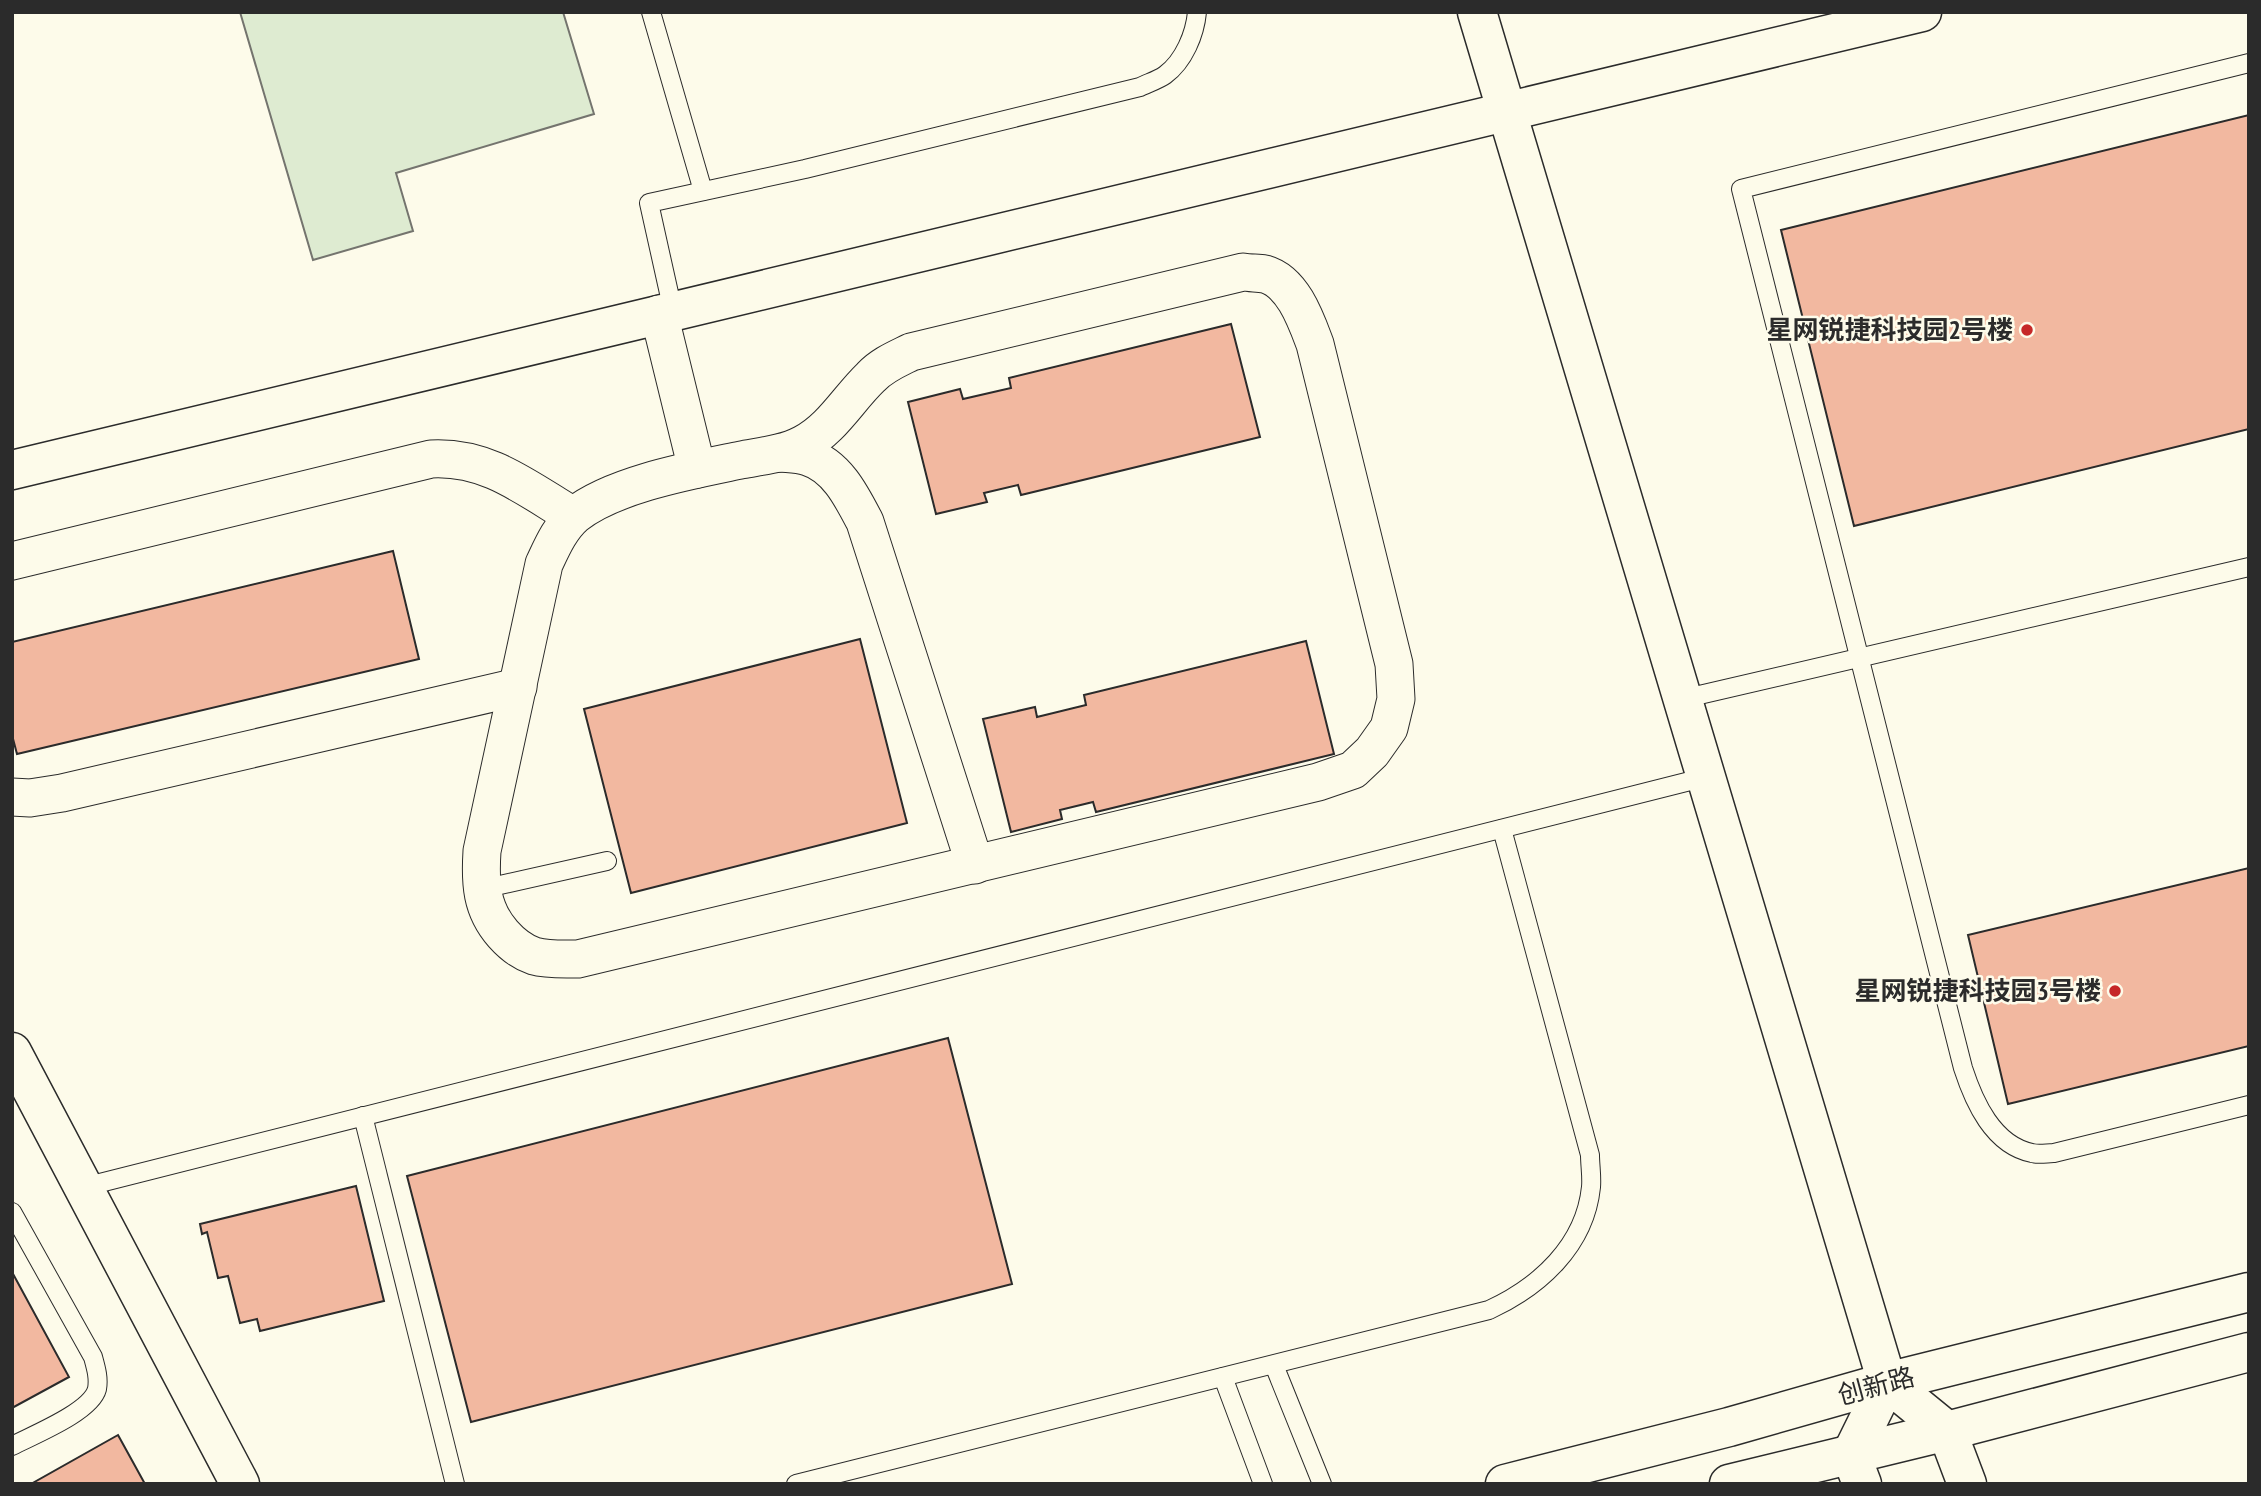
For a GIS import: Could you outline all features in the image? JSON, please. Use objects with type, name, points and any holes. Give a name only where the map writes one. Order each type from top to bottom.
[{"type":"street","points":[[1477,12],[1886,1382],[1947,1431],[1967,1484]]},
{"type":"street","points":[[12,470],[1922,12]]},
{"type":"street","points":[[1243,272],[1267,274],[1288,290],[1304,314],[1315,344],[1394,664],[1396,699],[1389,728],[1372,752],[1353,770],[1318,782],[578,959],[553,959],[531,955],[511,943],[496,925],[485,905],[482,889],[482,851],[544,564],[557,536],[573,516],[614,494],[697,469],[780,453],[803,444],[825,429],[872,375],[888,363],[911,352],[1243,272]]},
{"type":"street","points":[[666,313],[697,469]]},
{"type":"street","points":[[780,453],[808,457],[827,467],[844,485],[865,523],[975,865]]},
{"type":"street","points":[[12,561],[431,459],[472,461],[492,469],[573,516]]},
{"type":"street","points":[[12,797],[30,798],[62,793],[518,687]]},
{"type":"street","points":[[12,1052],[240,1484]]},
{"type":"street","name":"创新路","points":[[1506,1484],[1729,1427],[1886,1382],[2249,1293]]},
{"type":"street","points":[[1730,1484],[1857,1469],[1947,1431],[2249,1352]]},
{"type":"street","points":[[1857,1469],[1886,1382]]},
{"type":"lane","points":[[650,12],[703,191]]},
{"type":"lane","points":[[666,313],[649,203],[806,169],[1140,87],[1166,74],[1186,49],[1196,26],[1197,12]]},
{"type":"lane","points":[[2249,63],[1741,189],[1858,658],[1971,1093],[1990,1125],[2003,1138],[2032,1153],[2054,1153],[2249,1105]]},
{"type":"lane","points":[[1682,699],[2249,567]]},
{"type":"lane","points":[[84,1187],[1706,777]]},
{"type":"lane","points":[[796,1484],[1489,1310],[1517,1298],[1538,1282],[1560,1260],[1586,1211],[1591,1187],[1590,1155],[1502,829]]},
{"type":"lane","points":[[482,889],[607,861]]},
{"type":"lane","points":[[363,1116],[455,1484]]},
{"type":"lane","points":[[12,1212],[93,1357],[98,1377],[96,1392],[76,1412],[12,1446]]},
{"type":"lane","points":[[1274,1365],[1322,1484]]},
{"type":"lane","points":[[1223,1377],[1263,1484]]},
{"type":"green space","points":[[240,12],[563,12],[594,114],[396,173],[413,231],[313,260]]},
{"type":"building","name":"星网锐捷科技园2号楼","points":[[2249,115],[2249,429],[1854,526],[1781,230]]},
{"type":"building","points":[[1231,324],[1260,437],[1021,495],[1018,485],[984,493],[987,502],[936,514],[908,402],[960,389],[963,399],[1011,388],[1009,378]]},
{"type":"building","points":[[393,551],[419,659],[17,754],[12,735],[12,642]]},
{"type":"building","points":[[860,639],[907,823],[631,893],[584,709]]},
{"type":"building","points":[[1306,641],[1334,754],[1096,812],[1093,802],[1060,810],[1062,819],[1011,832],[983,719],[1035,707],[1037,717],[1086,705],[1084,695]]},
{"type":"building","name":"星网锐捷科技园3号楼","points":[[2249,868],[2249,1046],[2008,1104],[1968,935]]},
{"type":"building","points":[[948,1038],[1012,1284],[471,1422],[407,1176]]},
{"type":"building","points":[[356,1186],[384,1301],[260,1331],[257,1319],[240,1323],[228,1276],[218,1278],[207,1232],[202,1234],[200,1224]]},
{"type":"building","points":[[12,1272],[69,1377],[12,1408]]},
{"type":"building","points":[[118,1435],[145,1484],[31,1484]]},
{"type":"place","name":"星网锐捷科技园2号楼","points":[[2027,330]]},
{"type":"place","name":"星网锐捷科技园3号楼","points":[[2115,991]]}]
